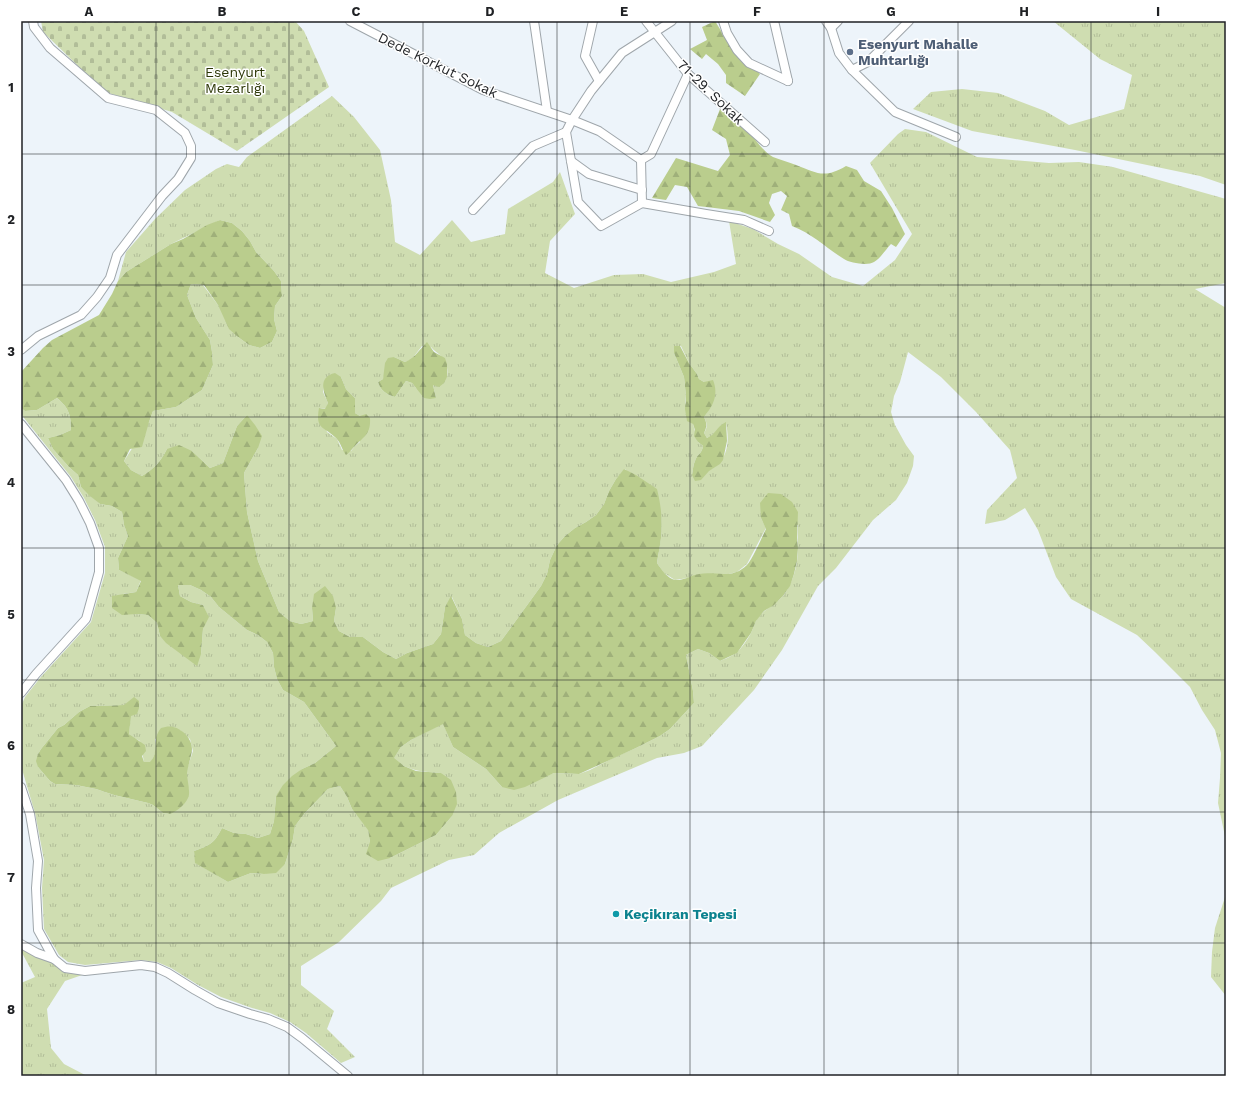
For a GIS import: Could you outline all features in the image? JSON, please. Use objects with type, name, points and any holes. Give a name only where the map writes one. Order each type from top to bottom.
[{"type":"street","points":[[21,350],[38,336],[80,315],[97,297],[110,278],[117,255],[162,196],[178,179],[191,158],[191,146],[185,133],[156,110],[108,98],[50,48],[34,27],[33,21]]},
{"type":"street","name":"Dede Korkut Sokak","points":[[350,21],[483,90],[547,111],[599,131],[641,160]]},
{"type":"street","points":[[534,21],[547,111]]},
{"type":"street","points":[[593,21],[585,56],[599,82]]},
{"type":"street","name":"71-29. Sokak","points":[[646,21],[688,74],[765,142]]},
{"type":"street","points":[[672,21],[622,52],[572,120],[566,132],[578,202],[601,226],[642,203],[744,220],[769,231]]},
{"type":"street","points":[[723,21],[727,33],[737,50],[749,63],[788,81],[774,21]]},
{"type":"street","points":[[826,21],[831,28],[839,52],[852,70],[895,112],[956,137]]},
{"type":"street","points":[[831,28],[838,21]]},
{"type":"street","points":[[852,70],[868,62],[909,21]]},
{"type":"street","points":[[642,203],[641,160],[651,154],[688,74]]},
{"type":"street","points":[[473,210],[534,146],[566,132]]},
{"type":"street","points":[[571,161],[589,174],[642,190]]},
{"type":"street","points":[[21,424],[66,480],[87,517],[99,548],[99,572],[86,619],[36,674],[21,693]]},
{"type":"street","points":[[21,787],[30,814],[38,861],[36,888],[38,930],[54,959]]},
{"type":"street","points":[[21,944],[54,959],[65,968],[85,971],[141,966],[155,967],[168,973],[218,1003],[268,1019],[287,1027],[348,1076]]},
{"type":"green space","name":"Esenyurt Mezarlığı","points":[[41,21],[295,21],[304,31],[329,87],[237,151],[172,112],[105,92],[43,32]]},
{"type":"green space","points":[[715,21],[731,47],[760,74],[745,96],[726,83],[726,75],[718,64],[706,54],[702,59],[690,49],[707,40],[702,27]]},
{"type":"green space","points":[[1053,21],[1226,21],[1226,185],[1200,176],[1075,150],[972,131],[913,109],[931,92],[962,89],[998,93],[1045,111],[1069,125],[1124,109],[1132,75],[1100,59]]},
{"type":"green space","points":[[332,96],[354,117],[380,150],[391,200],[395,242],[420,255],[452,220],[471,242],[505,234],[508,209],[553,182],[560,172],[575,214],[550,241],[545,273],[574,288],[614,275],[643,274],[671,282],[714,272],[736,264],[729,221],[753,229],[778,244],[799,254],[832,277],[863,286],[895,260],[912,234],[870,163],[898,134],[905,129],[926,132],[977,157],[1049,163],[1079,162],[1113,167],[1226,199],[1226,283],[1195,289],[1226,308],[1226,841],[1218,803],[1221,753],[1215,730],[1190,687],[1137,635],[1071,599],[1056,577],[1038,530],[1025,508],[1005,520],[985,524],[987,510],[1017,478],[1010,450],[976,412],[941,377],[908,352],[900,382],[894,396],[891,412],[895,425],[914,456],[913,466],[907,483],[896,500],[873,520],[836,568],[818,586],[782,650],[754,690],[702,746],[684,753],[657,758],[558,800],[499,833],[474,855],[449,860],[391,888],[381,901],[339,942],[301,966],[301,985],[334,1011],[327,1029],[355,1057],[341,1063],[306,1033],[290,1022],[270,1013],[221,997],[171,968],[157,962],[141,960],[85,965],[68,962],[59,955],[44,929],[42,888],[44,860],[35,813],[21,766],[21,706],[25,697],[40,678],[91,622],[105,573],[105,547],[95,520],[84,498],[71,477],[24,418],[21,413],[21,408],[25,411],[37,410],[57,398],[67,409],[70,416],[71,430],[48,438],[53,449],[78,475],[81,487],[100,504],[112,506],[122,512],[124,525],[128,536],[118,558],[119,570],[141,580],[136,592],[123,594],[136,614],[148,615],[157,623],[160,636],[176,650],[201,654],[203,629],[208,616],[203,605],[191,602],[180,596],[178,585],[190,585],[201,590],[211,597],[219,607],[247,630],[258,635],[267,642],[273,653],[277,679],[283,690],[304,702],[336,746],[315,763],[302,769],[276,796],[274,821],[270,834],[258,838],[246,834],[234,833],[222,828],[214,841],[194,851],[196,863],[228,882],[251,873],[264,874],[285,864],[293,839],[295,826],[304,814],[328,789],[340,786],[352,809],[368,829],[370,842],[390,858],[436,835],[452,816],[441,773],[411,769],[393,759],[401,747],[443,723],[453,747],[486,769],[502,787],[542,778],[554,773],[579,774],[660,736],[670,729],[694,703],[686,655],[698,649],[709,653],[720,661],[736,653],[748,638],[760,616],[784,595],[790,585],[796,567],[798,555],[798,525],[761,518],[766,528],[747,564],[737,572],[724,575],[700,574],[675,580],[664,573],[657,563],[662,526],[661,514],[625,469],[616,479],[604,504],[596,515],[575,528],[557,545],[550,560],[547,574],[541,586],[501,641],[488,647],[476,643],[465,635],[462,619],[452,597],[445,607],[441,634],[433,644],[407,653],[396,659],[383,652],[363,637],[350,637],[339,631],[334,621],[336,608],[312,608],[313,621],[301,624],[290,621],[279,612],[258,561],[247,512],[244,473],[258,448],[247,415],[237,426],[223,463],[210,468],[192,451],[167,449],[157,464],[142,476],[131,470],[124,461],[149,422],[153,411],[176,407],[202,390],[213,365],[210,340],[196,318],[187,295],[191,284],[203,285],[218,305],[238,337],[249,345],[260,348],[272,342],[277,331],[274,319],[275,306],[282,296],[281,281],[274,271],[256,252],[242,231],[232,223],[220,220],[171,244],[126,272],[118,281],[126,252],[155,219],[185,190],[216,169],[227,164],[239,167],[247,157]],"holes":[[[422,346],[431,347],[445,361],[447,377],[433,385],[436,398],[416,388],[412,383],[406,381],[395,397],[389,395],[380,387],[378,382],[383,379],[394,357],[405,362],[411,360]],[[674,346],[681,346],[699,379],[704,382],[708,411],[704,417],[707,425],[704,433],[707,438],[726,423],[728,437],[726,451],[723,457],[714,467],[707,471],[692,475],[694,463],[702,451],[703,446],[698,442],[685,403],[686,396],[684,377],[674,353]],[[341,377],[346,389],[355,398],[355,413],[360,416],[360,442],[351,451],[342,450],[337,439],[327,432],[320,408],[326,409],[328,403],[323,392],[325,379]],[[124,705],[131,719],[129,734],[140,741],[144,762],[150,763],[153,758],[155,739],[180,730],[190,739],[193,751],[187,769],[189,793],[170,814],[163,813],[148,803],[96,789],[76,785],[55,784],[50,781],[38,767],[38,754],[58,728],[64,725],[79,712],[90,706]]]},
{"type":"green space","points":[[720,109],[749,133],[766,152],[773,157],[815,172],[826,174],[846,166],[857,170],[864,181],[881,191],[892,208],[905,234],[896,247],[891,244],[878,259],[868,264],[850,262],[837,255],[813,237],[792,226],[789,214],[781,210],[787,196],[781,191],[772,194],[769,203],[775,215],[770,222],[739,211],[698,206],[687,187],[675,185],[666,200],[652,198],[676,158],[718,171],[730,155],[726,139],[712,130]]},
{"type":"green space","points":[[220,220],[232,223],[242,231],[256,252],[274,271],[281,281],[282,296],[275,306],[274,319],[277,331],[272,342],[260,348],[249,345],[229,329],[218,305],[204,285],[191,284],[187,295],[196,318],[210,340],[213,365],[202,390],[176,407],[153,411],[142,447],[130,449],[124,461],[131,470],[142,476],[157,464],[167,449],[179,445],[192,451],[210,468],[223,463],[237,426],[247,415],[262,436],[258,448],[244,473],[247,512],[258,561],[279,612],[290,621],[301,624],[313,621],[312,608],[314,594],[325,586],[333,596],[336,608],[334,621],[339,631],[350,637],[363,637],[383,652],[396,659],[407,653],[433,644],[441,634],[445,607],[451,596],[462,619],[465,635],[476,643],[488,647],[501,641],[541,586],[547,574],[550,560],[557,545],[575,528],[596,515],[604,504],[616,479],[624,469],[657,489],[661,507],[662,526],[657,563],[667,576],[675,580],[681,580],[705,573],[730,574],[741,570],[747,565],[755,553],[766,529],[761,518],[760,503],[768,493],[781,494],[792,502],[798,512],[798,548],[797,561],[790,586],[783,596],[774,605],[764,611],[756,621],[751,633],[737,653],[720,661],[709,653],[698,649],[686,655],[694,703],[670,729],[660,736],[636,748],[579,774],[554,773],[525,787],[514,790],[502,787],[486,769],[453,747],[443,724],[411,740],[401,747],[394,758],[404,766],[416,771],[441,773],[451,780],[456,792],[457,804],[452,816],[436,835],[390,858],[378,861],[366,854],[370,842],[368,830],[352,809],[340,786],[328,789],[304,814],[295,826],[293,839],[285,864],[276,873],[251,873],[228,882],[195,863],[194,851],[214,841],[222,828],[234,833],[246,834],[258,838],[270,834],[274,821],[276,796],[283,785],[292,776],[315,763],[336,746],[304,702],[283,690],[277,679],[273,653],[267,642],[258,635],[247,630],[219,607],[211,597],[201,590],[190,585],[178,585],[180,596],[191,602],[203,605],[209,617],[203,629],[201,654],[197,666],[166,643],[160,636],[157,623],[148,615],[122,615],[112,608],[112,596],[136,592],[141,581],[119,570],[118,558],[128,536],[124,525],[122,512],[112,506],[100,504],[90,496],[81,487],[78,475],[53,449],[48,438],[71,430],[68,412],[64,405],[57,398],[37,410],[25,411],[21,408],[21,372],[52,340],[99,315],[118,281],[126,272],[171,244],[207,225]]},
{"type":"green space","points":[[427,342],[434,352],[445,358],[447,364],[447,377],[444,383],[439,387],[433,385],[436,398],[424,398],[412,383],[406,381],[395,397],[384,392],[378,382],[383,379],[385,363],[388,358],[394,357],[405,362],[408,361]]},
{"type":"green space","points":[[674,346],[680,346],[699,379],[704,382],[713,380],[715,385],[714,400],[704,417],[706,421],[706,429],[704,433],[707,438],[726,422],[727,441],[723,460],[720,464],[709,471],[701,480],[695,481],[692,475],[694,463],[702,451],[703,446],[694,436],[695,430],[693,424],[687,421],[684,377],[674,353]]},
{"type":"green space","points":[[335,373],[341,377],[346,389],[355,398],[355,413],[360,416],[366,414],[370,418],[367,434],[346,455],[338,440],[319,424],[318,420],[319,408],[325,409],[328,403],[323,385],[324,381],[330,375]]},
{"type":"green space","points":[[134,697],[139,701],[139,708],[137,714],[131,716],[129,734],[145,745],[146,751],[142,756],[144,762],[150,762],[155,754],[156,737],[161,728],[177,728],[189,738],[192,745],[187,773],[189,796],[183,805],[170,814],[163,813],[148,803],[96,789],[76,785],[55,784],[50,781],[38,767],[36,761],[41,749],[58,728],[64,725],[79,712],[90,706],[124,705]]},
{"type":"green space","points":[[1226,894],[1226,996],[1211,977],[1215,928]]},
{"type":"green space","points":[[21,949],[35,956],[85,974],[65,981],[47,1009],[51,1048],[64,1064],[87,1076],[21,1076],[21,983],[35,977]]},
{"type":"place","name":"Esenyurt Mahalle Muhtarlığı","points":[[850,52]]},
{"type":"place","name":"Keçikıran Tepesi","points":[[616,914]]}]
